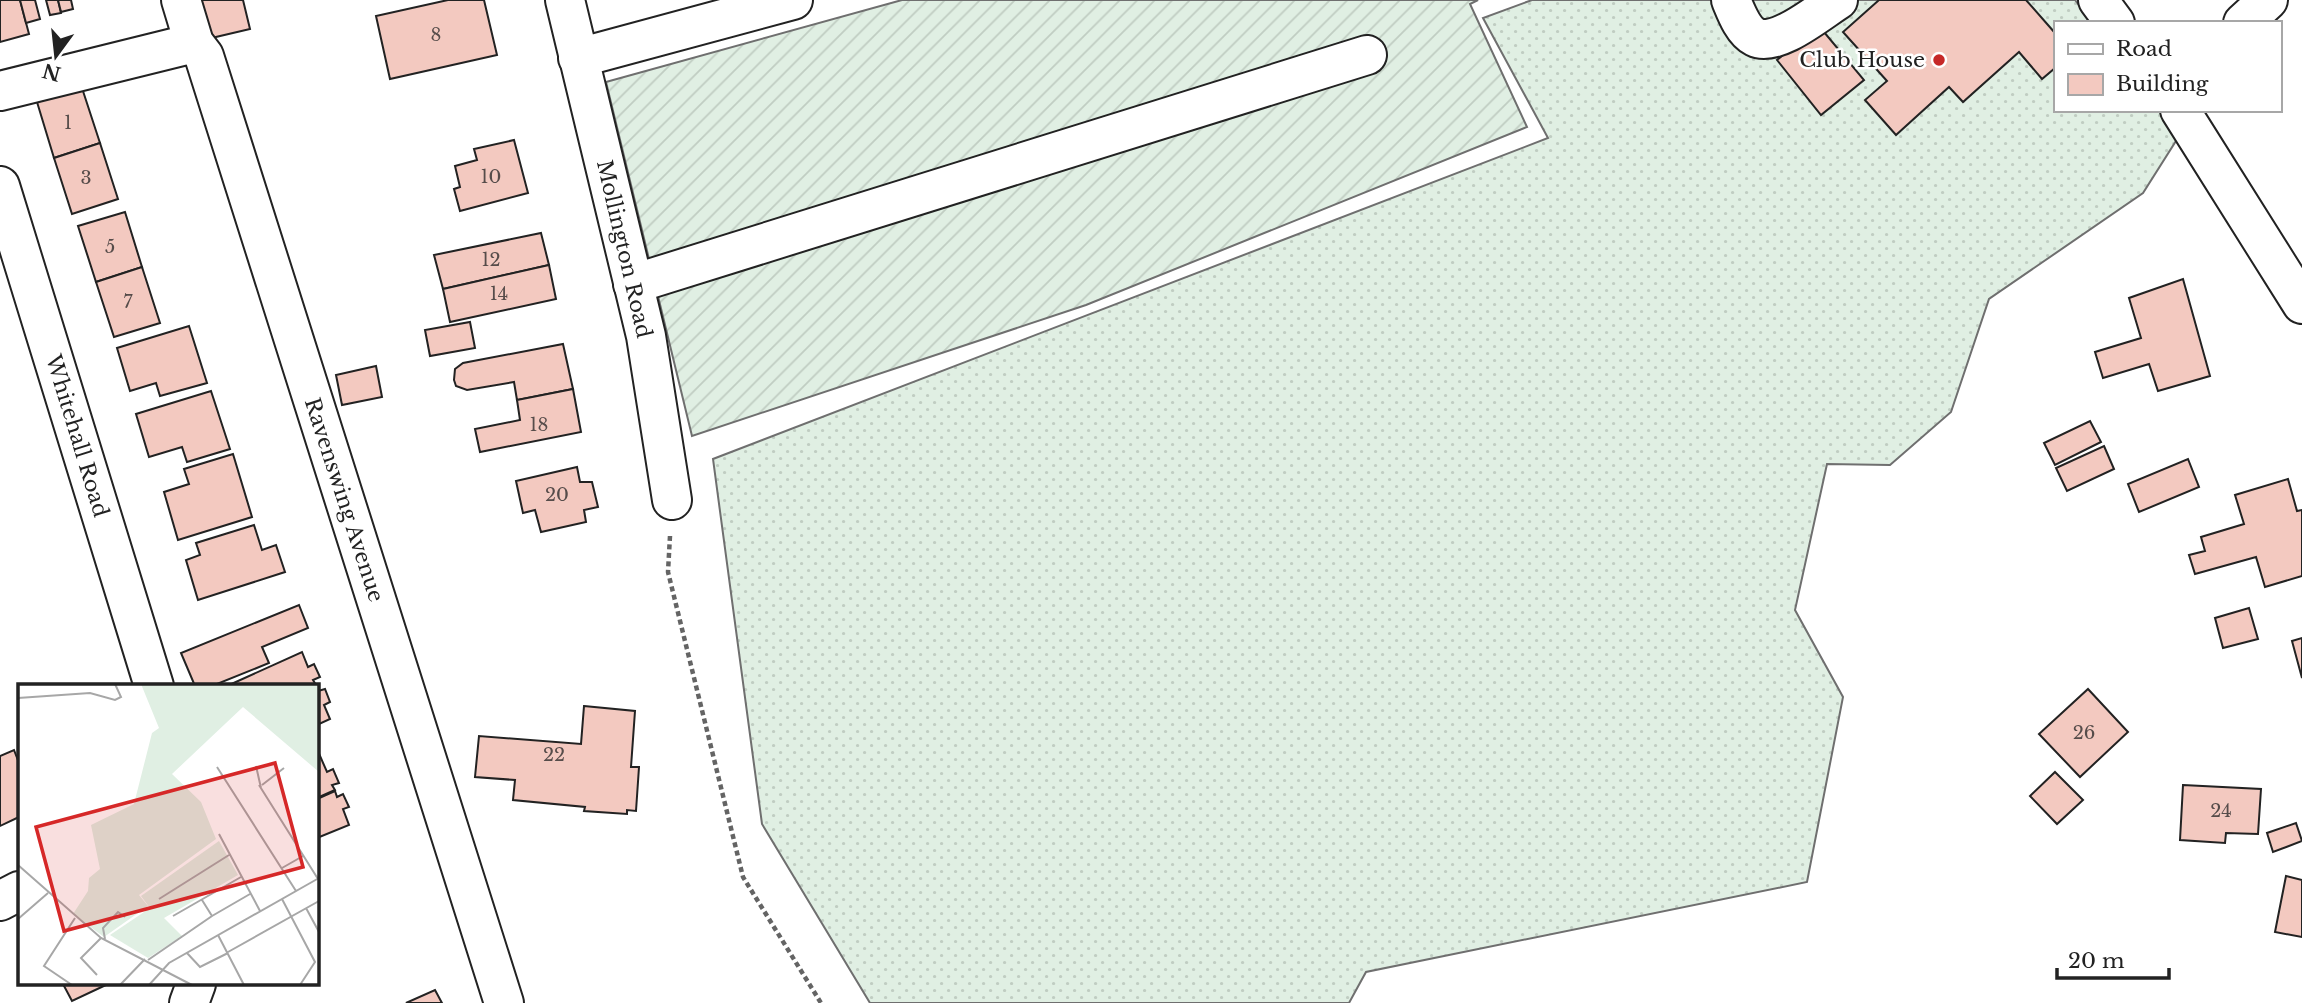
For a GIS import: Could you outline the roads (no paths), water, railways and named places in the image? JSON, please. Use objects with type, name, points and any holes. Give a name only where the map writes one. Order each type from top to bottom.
[{"type":"street","name":"Ravenswing Avenue","points":[[181,0],[194,43],[204,56],[503,1003]]},
{"type":"street","name":"Mollington Road","points":[[565,0],[646,336],[672,500]]},
{"type":"street","points":[[578,58],[793,0]]},
{"type":"street","points":[[1731,0],[1740,20],[1753,36],[1768,40],[1786,33],[1838,0]]},
{"type":"street","points":[[2098,0],[2114,21]]},
{"type":"street","points":[[2245,21],[2268,0]]},
{"type":"street","points":[[0,91],[194,43]]},
{"type":"street","points":[[633,284],[1367,55]]},
{"type":"street","points":[[2181,112],[2302,304]]},
{"type":"street","name":"Whitehall Road","points":[[0,187],[153,684]]},
{"type":"street","points":[[0,901],[18,892]]},
{"type":"street","points":[[189,1003],[195,986]]},
{"type":"place","name":"Club House","points":[[1939,60]]}]
